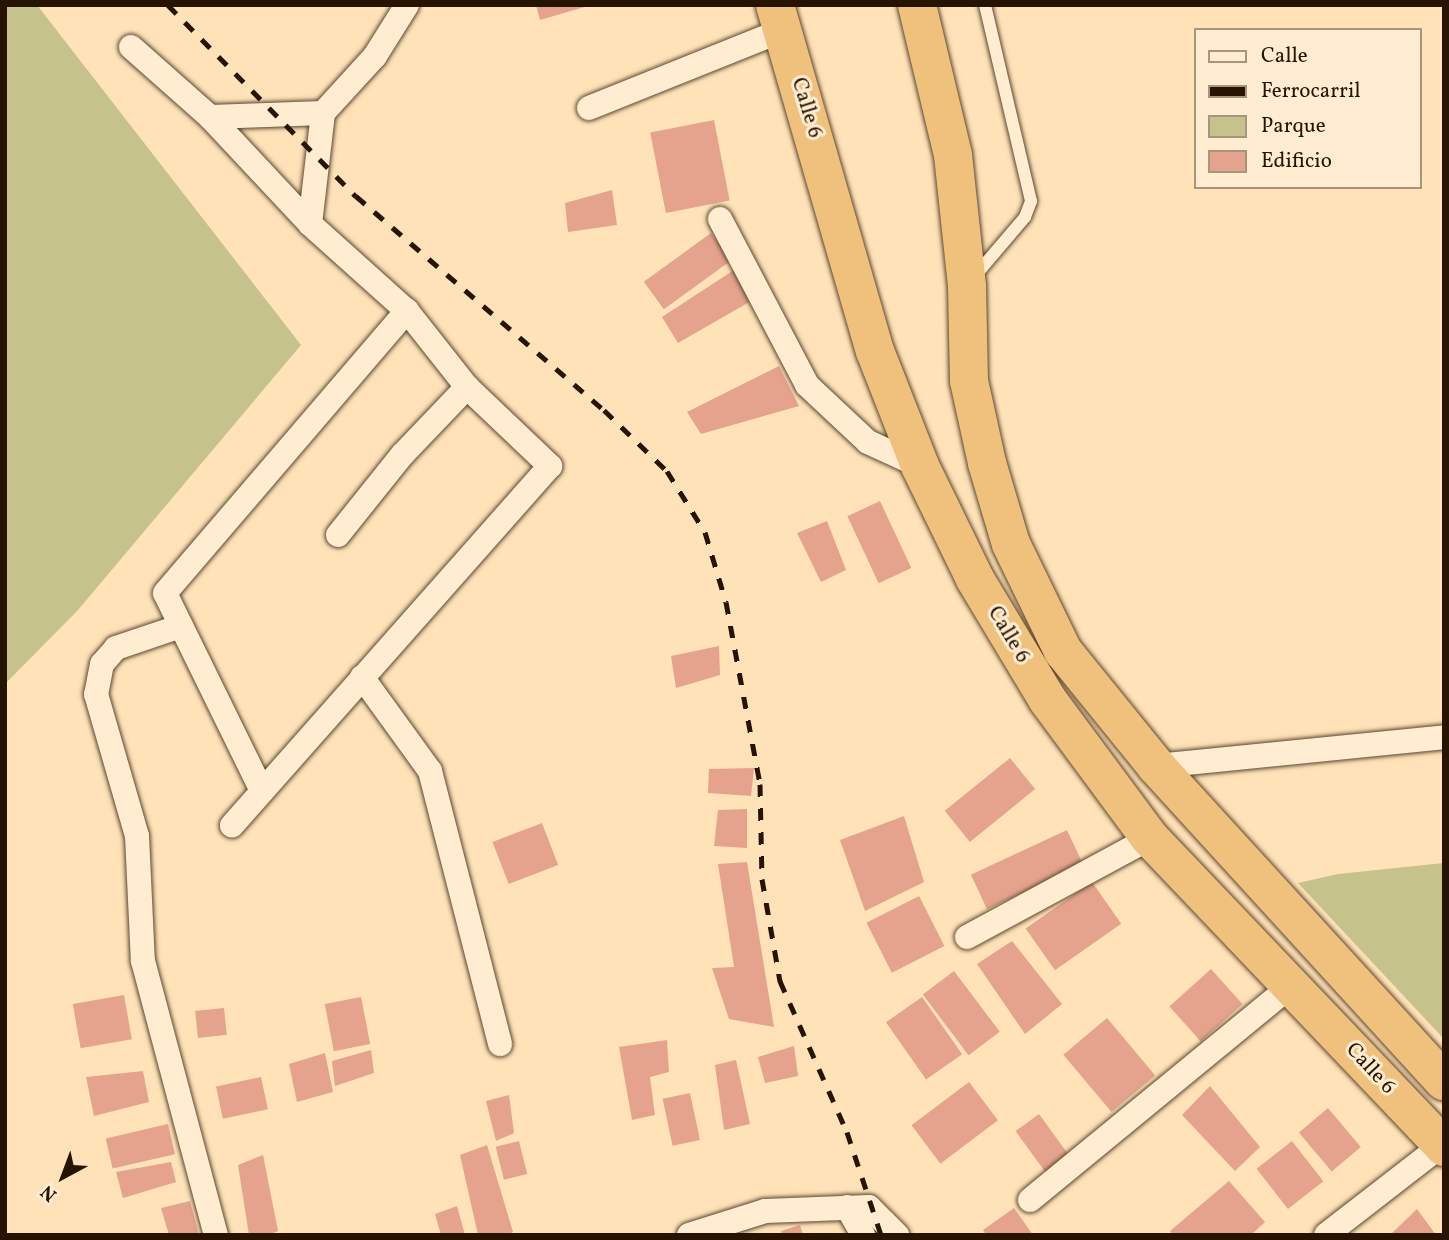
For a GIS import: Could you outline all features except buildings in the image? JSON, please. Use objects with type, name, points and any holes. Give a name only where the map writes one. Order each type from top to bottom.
[{"type":"highway","name":"Calle 6","points":[[917,5],[953,155],[967,286],[969,381],[986,463],[1011,544],[1063,650],[1156,766],[1444,1081]]},
{"type":"highway","name":"Calle 6","points":[[779,18],[875,351],[919,466],[975,579],[1047,699],[1150,838],[1443,1146]]},
{"type":"street","points":[[310,225],[323,113],[375,56],[407,5]]},
{"type":"street","points":[[589,108],[779,18]]},
{"type":"street","points":[[131,47],[210,117],[310,225],[407,311],[467,387],[550,466],[232,825]]},
{"type":"street","points":[[210,117],[323,113]]},
{"type":"street","points":[[720,219],[807,385],[868,442],[919,466]]},
{"type":"street","points":[[262,791],[165,593],[407,311]]},
{"type":"street","points":[[338,535],[403,454],[467,387]]},
{"type":"street","points":[[181,626],[116,648],[102,664],[96,694],[137,836],[143,961],[215,1235]]},
{"type":"street","points":[[362,677],[430,771],[500,1044]]},
{"type":"street","points":[[1156,766],[1444,737]]},
{"type":"street","points":[[967,937],[1150,838]]},
{"type":"street","points":[[1030,1200],[1292,985]]},
{"type":"street","points":[[1326,1235],[1443,1146]]},
{"type":"street","points":[[858,1207],[863,1235]]},
{"type":"street","points":[[689,1235],[765,1210],[858,1207],[897,1235]]},
{"type":"lane","points":[[967,286],[1025,218],[1031,201],[985,5]]},
{"type":"green space","points":[[5,5],[37,5],[301,345],[78,610],[5,684]]},
{"type":"green space","points":[[1444,863],[1444,1039],[1298,883],[1338,874]]},
{"type":"railway","points":[[168,5],[356,196],[604,410],[667,471],[705,532],[726,602],[760,784],[762,879],[780,981],[847,1132],[881,1235]]}]
